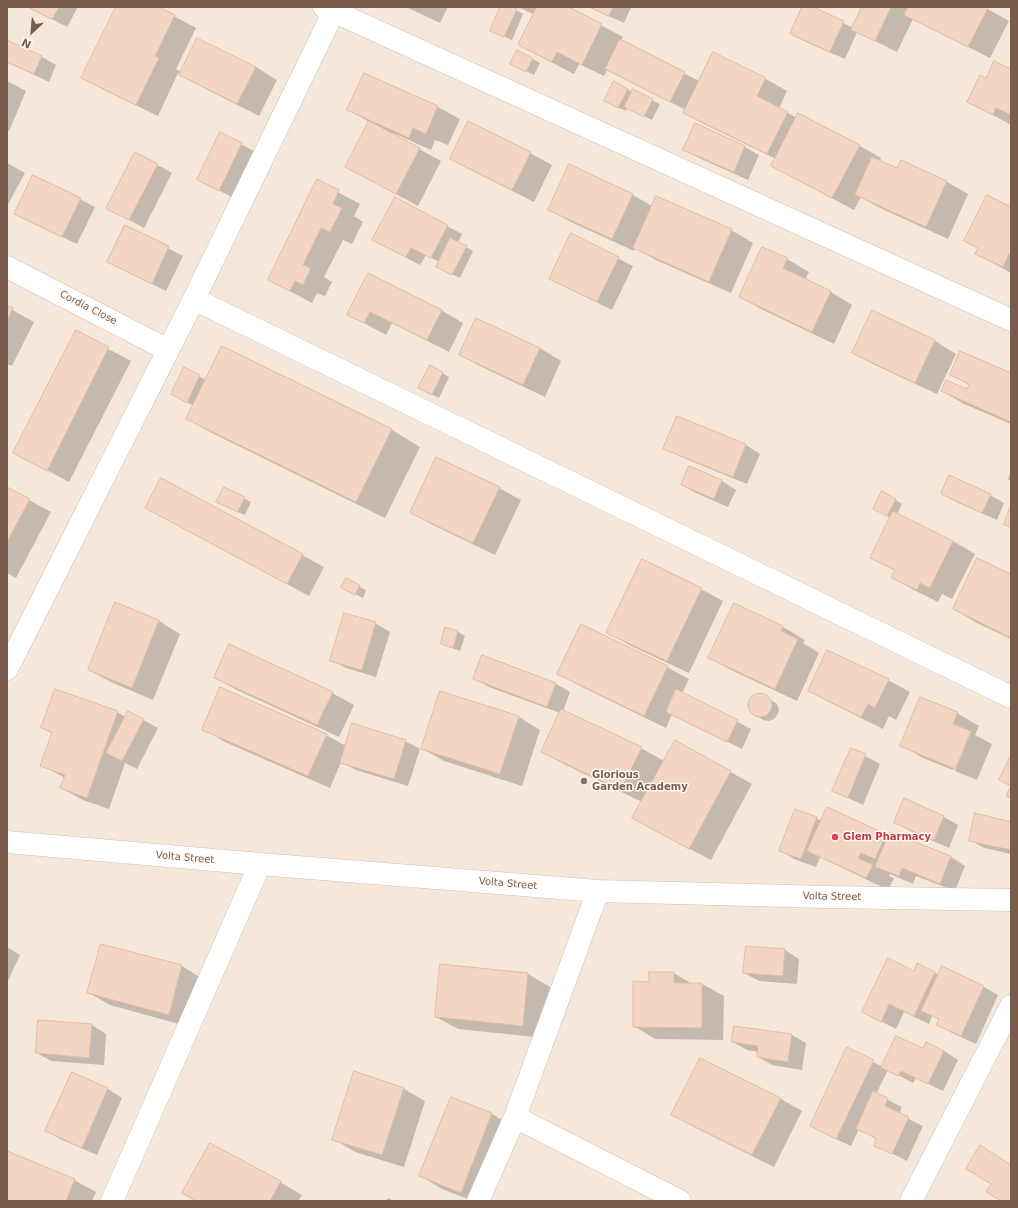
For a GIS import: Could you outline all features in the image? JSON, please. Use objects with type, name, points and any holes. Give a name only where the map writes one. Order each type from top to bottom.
[{"type":"street","points":[[7,670],[14,636],[194,300],[329,9],[1011,320]]},
{"type":"street","name":"Cordia Close","points":[[7,267],[168,350]]},
{"type":"street","points":[[194,300],[1011,697]]},
{"type":"street","name":"Volta Street","points":[[7,842],[598,891],[1011,900]]},
{"type":"street","points":[[112,1201],[260,864]]},
{"type":"street","points":[[478,1201],[515,1117],[598,891]]},
{"type":"street","points":[[910,1201],[1011,1006]]},
{"type":"street","points":[[515,1117],[680,1201]]},
{"type":"shaded area","points":[[7,7],[1011,7],[1011,1201],[7,1201]]},
{"type":"building","points":[[28,7],[59,7],[52,19]]},
{"type":"building","points":[[116,7],[159,7],[175,15],[155,56],[159,58],[136,105],[81,78]]},
{"type":"building","points":[[500,7],[513,7],[517,9],[504,37],[490,31]]},
{"type":"building","points":[[537,7],[569,7],[602,24],[582,65],[557,52],[552,62],[518,45]]},
{"type":"building","points":[[590,7],[613,7],[609,16]]},
{"type":"building","points":[[802,7],[813,7],[844,21],[830,52],[790,34]]},
{"type":"building","points":[[862,7],[891,7],[875,41],[851,30]]},
{"type":"building","points":[[908,7],[988,8],[968,47],[904,15]]},
{"type":"building","points":[[197,38],[256,67],[237,104],[179,75]]},
{"type":"building","points":[[620,39],[685,72],[670,102],[605,69]]},
{"type":"building","points":[[7,40],[42,56],[34,74],[7,62]]},
{"type":"building","points":[[517,50],[533,58],[526,72],[510,64]]},
{"type":"building","points":[[713,52],[766,78],[757,96],[788,112],[767,154],[683,113]]},
{"type":"building","points":[[994,61],[1011,69],[1011,115],[996,108],[993,115],[967,102],[980,75],[986,78]]},
{"type":"building","points":[[364,73],[438,106],[426,134],[413,128],[409,138],[347,110]]},
{"type":"building","points":[[614,81],[628,89],[618,108],[604,101]]},
{"type":"building","points":[[633,89],[653,99],[644,117],[624,107]]},
{"type":"building","points":[[798,113],[860,145],[832,198],[771,166]]},
{"type":"building","points":[[369,121],[420,148],[396,194],[345,167]]},
{"type":"building","points":[[468,121],[531,152],[512,190],[450,159]]},
{"type":"building","points":[[695,123],[745,146],[734,172],[683,150]]},
{"type":"building","points":[[220,132],[242,143],[219,191],[197,180]]},
{"type":"building","points":[[135,152],[158,164],[129,220],[106,209]]},
{"type":"building","points":[[872,157],[897,168],[901,160],[947,181],[926,227],[855,195]]},
{"type":"building","points":[[569,164],[633,194],[612,239],[548,210]]},
{"type":"building","points":[[33,175],[81,198],[62,237],[14,214]]},
{"type":"building","points":[[317,179],[339,190],[333,204],[342,208],[330,232],[321,228],[303,265],[311,268],[303,285],[295,281],[290,291],[268,280]]},
{"type":"building","points":[[987,195],[1011,207],[1011,255],[1009,254],[1003,267],[975,254],[978,248],[964,241]]},
{"type":"building","points":[[656,196],[732,229],[709,282],[633,248]]},
{"type":"building","points":[[395,197],[448,225],[431,258],[411,248],[406,257],[372,240]]},
{"type":"building","points":[[125,225],[169,246],[152,284],[107,262]]},
{"type":"building","points":[[571,233],[619,257],[597,302],[549,279]]},
{"type":"building","points":[[450,238],[467,246],[452,275],[436,267]]},
{"type":"building","points":[[762,247],[788,258],[783,268],[831,291],[812,332],[739,297]]},
{"type":"building","points":[[368,273],[442,310],[427,340],[370,312],[364,323],[347,315]]},
{"type":"building","points":[[7,306],[13,308],[7,320]]},
{"type":"building","points":[[872,310],[935,340],[915,383],[852,353]]},
{"type":"building","points":[[476,318],[540,348],[523,385],[459,355]]},
{"type":"building","points":[[76,330],[109,347],[47,471],[13,453]]},
{"type":"building","points":[[222,346],[392,429],[356,502],[186,419]]},
{"type":"building","points":[[960,351],[1011,373],[1011,422],[941,391],[946,380],[967,389],[969,384],[950,375]]},
{"type":"building","points":[[430,365],[443,372],[432,395],[418,388]]},
{"type":"building","points":[[184,367],[200,375],[187,403],[171,394]]},
{"type":"building","points":[[677,416],[746,444],[733,477],[663,449]]},
{"type":"building","points":[[436,457],[500,487],[473,543],[410,513]]},
{"type":"building","points":[[689,466],[722,480],[714,499],[681,485]]},
{"type":"building","points":[[949,475],[991,494],[982,513],[941,494]]},
{"type":"building","points":[[161,478],[303,554],[287,584],[145,508]]},
{"type":"building","points":[[7,487],[30,499],[7,542]]},
{"type":"building","points":[[224,487],[245,497],[238,512],[216,502]]},
{"type":"building","points":[[882,491],[896,499],[887,516],[873,509]]},
{"type":"building","points":[[1011,508],[1011,527],[1004,525]]},
{"type":"building","points":[[893,511],[953,541],[930,588],[920,583],[917,590],[891,578],[895,570],[870,558]]},
{"type":"building","points":[[977,558],[1011,574],[1011,638],[953,609]]},
{"type":"building","points":[[642,559],[702,588],[667,661],[606,633]]},
{"type":"building","points":[[346,578],[360,585],[355,595],[341,588]]},
{"type":"building","points":[[115,602],[159,620],[132,688],[88,670]]},
{"type":"building","points":[[734,603],[783,626],[781,631],[798,639],[775,689],[708,658]]},
{"type":"building","points":[[344,613],[376,622],[362,670],[330,661]]},
{"type":"building","points":[[581,624],[668,666],[644,716],[557,674]]},
{"type":"building","points":[[445,627],[458,631],[453,648],[441,644]]},
{"type":"building","points":[[229,644],[333,692],[317,725],[214,678]]},
{"type":"building","points":[[827,650],[889,679],[875,708],[868,704],[861,717],[808,691]]},
{"type":"building","points":[[482,655],[556,683],[547,707],[473,679]]},
{"type":"building","points":[[220,687],[327,734],[308,776],[202,730]]},
{"type":"building","points":[[55,689],[118,711],[87,798],[60,788],[65,775],[40,766],[52,732],[41,728]]},
{"type":"building","points":[[676,689],[738,720],[727,742],[666,712]]},
{"type":"building","points":[[440,691],[519,716],[500,774],[421,749]]},
{"type":"building","points":[[760,693],[768,697],[772,705],[768,713],[760,717],[752,713],[748,705],[752,697]]},
{"type":"building","points":[[920,697],[958,712],[953,724],[971,731],[955,769],[900,746]]},
{"type":"building","points":[[561,709],[642,747],[621,790],[541,752]]},
{"type":"building","points":[[128,711],[144,719],[122,761],[106,753]]},
{"type":"building","points":[[352,723],[406,740],[394,779],[340,763]]},
{"type":"building","points":[[675,740],[731,771],[689,849],[632,818]]},
{"type":"building","points":[[851,748],[866,754],[848,798],[832,791]]},
{"type":"building","points":[[1011,755],[1011,786],[999,780]]},
{"type":"building","points":[[1011,786],[1011,798],[1006,796]]},
{"type":"building","points":[[904,798],[944,816],[934,840],[894,823]]},
{"type":"building","points":[[827,807],[886,834],[875,859],[861,853],[858,858],[873,865],[866,878],[807,851]]},
{"type":"building","points":[[795,809],[817,817],[801,859],[779,851]]},
{"type":"building","points":[[975,813],[1011,822],[1011,850],[969,841]]},
{"type":"building","points":[[890,832],[951,856],[940,884],[902,868],[899,876],[875,867]]},
{"type":"building","points":[[101,944],[182,965],[169,1015],[87,993]]},
{"type":"building","points":[[746,946],[785,949],[783,976],[743,973]]},
{"type":"building","points":[[888,958],[914,971],[917,963],[935,972],[914,1016],[889,1004],[881,1022],[862,1012]]},
{"type":"building","points":[[440,964],[528,973],[523,1026],[435,1017]]},
{"type":"building","points":[[942,966],[984,986],[961,1036],[936,1025],[939,1019],[921,1011]]},
{"type":"building","points":[[649,972],[674,972],[674,983],[702,983],[702,1028],[633,1027],[633,981],[649,982]]},
{"type":"building","points":[[38,1020],[92,1024],[89,1058],[36,1053]]},
{"type":"building","points":[[734,1026],[792,1034],[788,1062],[757,1057],[758,1046],[732,1042]]},
{"type":"building","points":[[896,1036],[923,1048],[926,1042],[944,1051],[928,1084],[901,1071],[898,1076],[881,1068]]},
{"type":"building","points":[[847,1047],[874,1060],[836,1139],[810,1126]]},
{"type":"building","points":[[700,1058],[781,1098],[752,1155],[671,1115]]},
{"type":"building","points":[[354,1071],[404,1088],[382,1155],[332,1140]]},
{"type":"building","points":[[72,1072],[108,1088],[82,1148],[45,1131]]},
{"type":"building","points":[[873,1091],[888,1098],[885,1106],[909,1117],[892,1154],[874,1146],[876,1138],[856,1129]]},
{"type":"building","points":[[451,1097],[492,1113],[461,1193],[419,1176]]},
{"type":"building","points":[[210,1143],[281,1181],[270,1201],[196,1201],[182,1193]]},
{"type":"building","points":[[980,1145],[1011,1165],[1011,1201],[1001,1201],[986,1192],[991,1184],[966,1169]]},
{"type":"building","points":[[7,1151],[75,1179],[66,1201],[7,1201]]},
{"type":"place","name":"Glorious Garden Academy","points":[[584,781]]},
{"type":"place","name":"Glem Pharmacy","points":[[835,837]]}]
